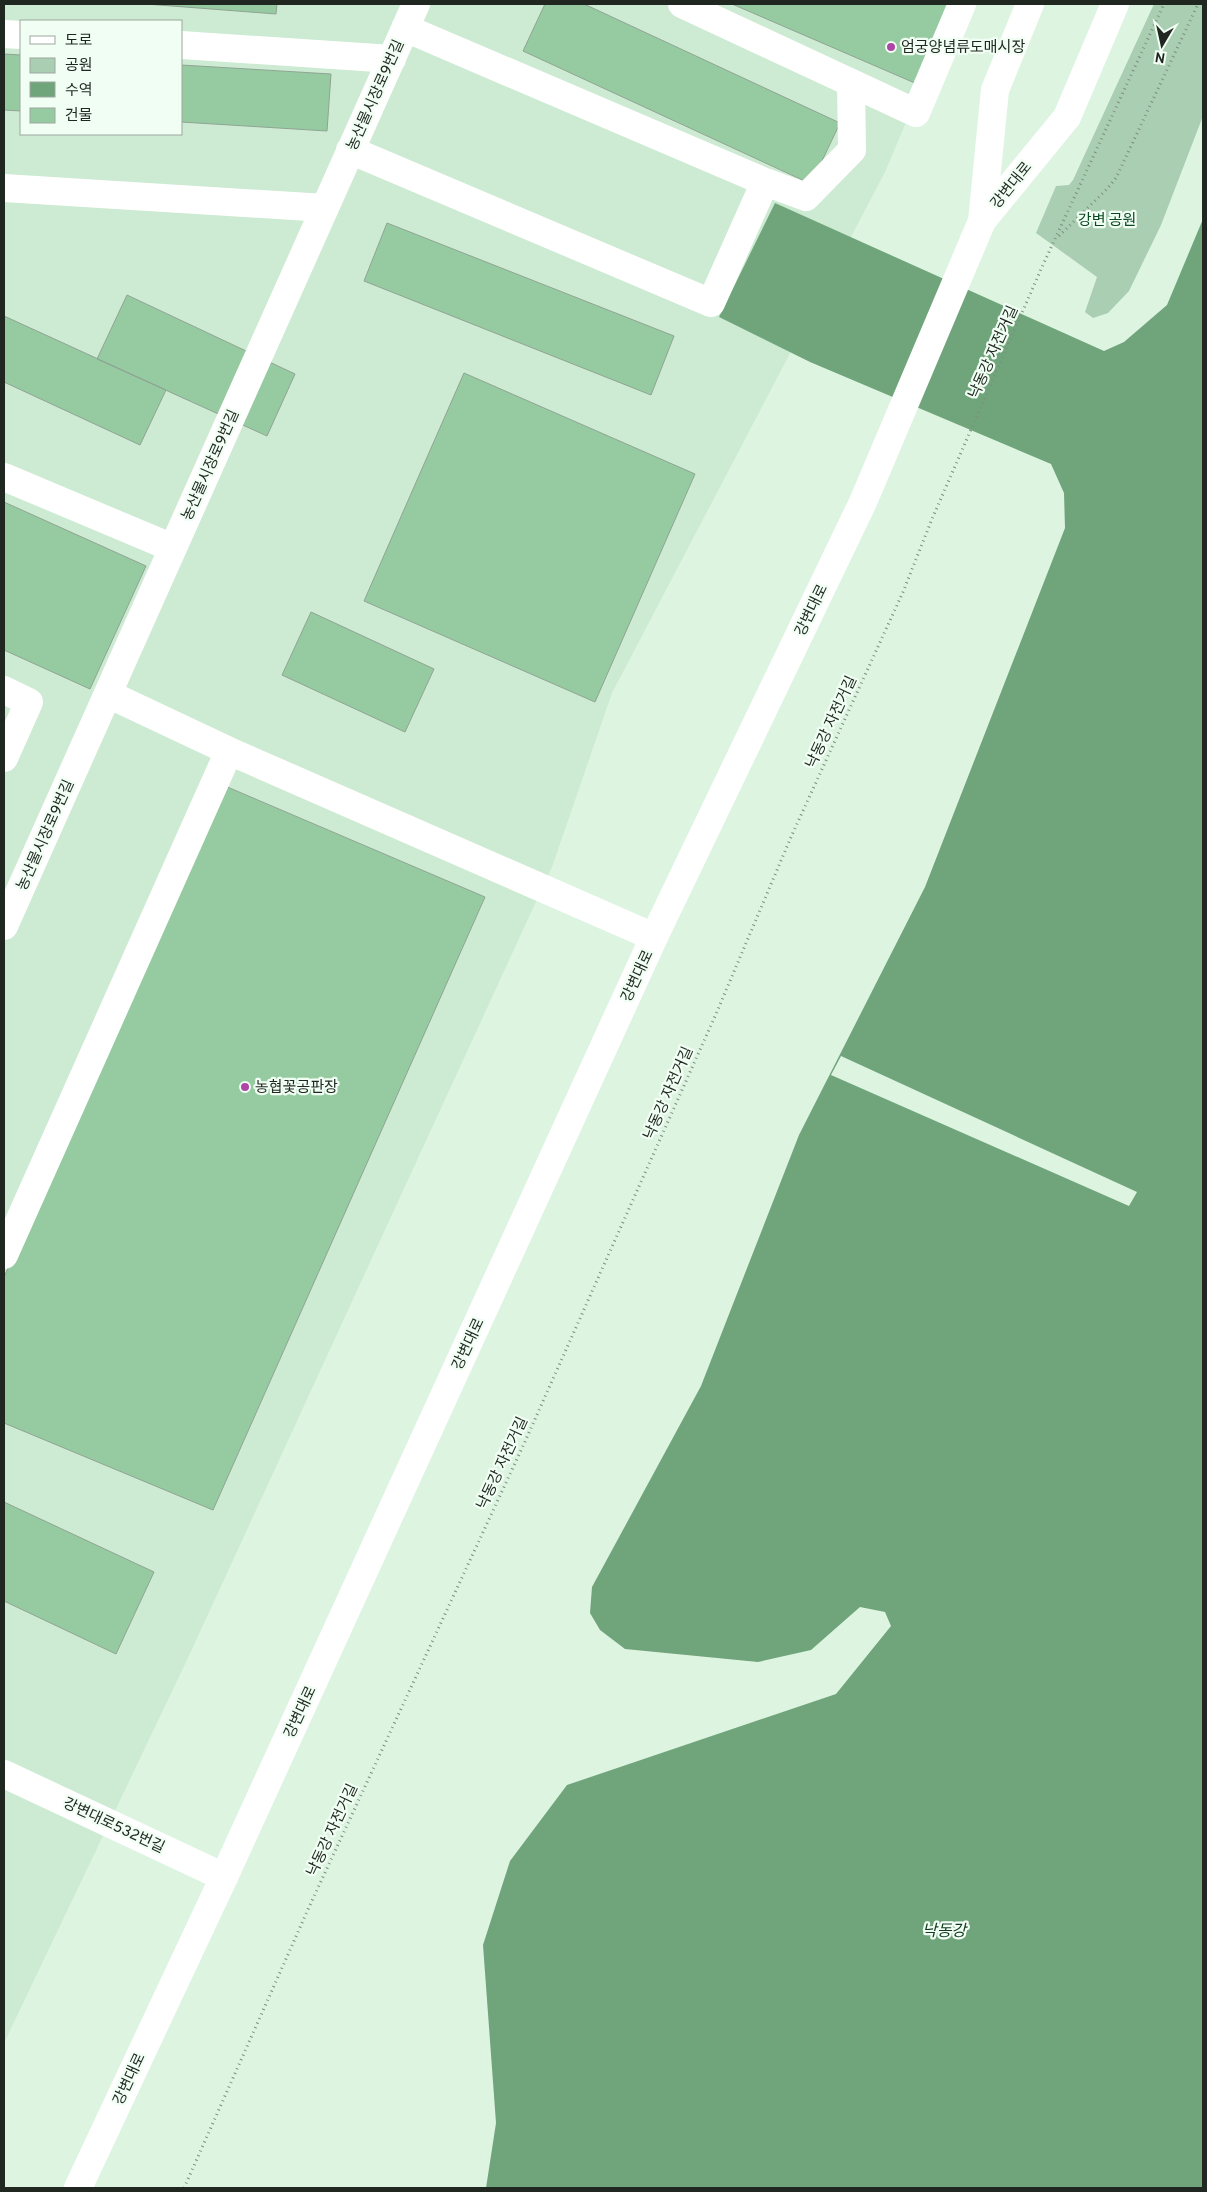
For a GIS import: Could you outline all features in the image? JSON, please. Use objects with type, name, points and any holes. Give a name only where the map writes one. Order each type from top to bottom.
[{"type":"main road","name":"농산물시장로9번길","points":[[4,926],[416,4]]},
{"type":"main road","points":[[682,4],[916,113],[962,4]]},
{"type":"main road","name":"강변대로","points":[[982,221],[995,90],[1030,4]]},
{"type":"main road","name":"강변대로","points":[[78,2188],[224,1877],[654,937],[863,502],[982,221],[1067,117],[1114,4]]},
{"type":"main road","points":[[405,28],[764,182],[806,197],[852,150],[851,82]]},
{"type":"main road","points":[[4,34],[20,35]]},
{"type":"main road","points":[[182,45],[392,59]]},
{"type":"main road","points":[[350,150],[711,303],[764,182]]},
{"type":"main road","points":[[4,188],[325,208]]},
{"type":"main road","points":[[4,477],[173,548]]},
{"type":"main road","points":[[4,690],[29,702],[4,758]]},
{"type":"main road","points":[[108,694],[229,751],[654,937]]},
{"type":"main road","points":[[4,1255],[229,751]]},
{"type":"main road","name":"강변대로532번길","points":[[4,1774],[224,1877]]},
{"type":"path","name":"낙동강 자전거길","points":[[184,2188],[318,1887],[523,1446],[716,1014],[791,837],[903,592],[932,519],[1042,267],[1164,4]]},
{"type":"path","points":[[1056,239],[1108,190],[1116,178],[1198,4]]},
{"type":"shaded area","points":[[4,4],[956,4],[885,172],[612,693],[552,867],[187,1660],[4,2043]]},
{"type":"green space","name":"강변 공원","points":[[1154,4],[1203,4],[1203,116],[1161,225],[1129,291],[1108,313],[1093,318],[1085,312],[1097,277],[1036,233],[1056,186],[1069,185],[1073,180]]},
{"type":"water","name":"낙동강","points":[[775,203],[1104,351],[1124,342],[1167,305],[1203,219],[1203,2188],[486,2188],[496,2123],[483,1945],[510,1861],[567,1785],[836,1694],[891,1626],[885,1612],[860,1607],[811,1650],[758,1662],[625,1649],[600,1630],[590,1613],[592,1587],[701,1386],[799,1135],[925,887],[1065,528],[1064,493],[1051,464],[810,362],[719,317]]},
{"type":"pier","points":[[841,1056],[1137,1192],[1129,1206],[831,1075]]},
{"type":"building","points":[[146,4],[277,4],[276,14]]},
{"type":"building","points":[[545,4],[584,4],[840,123],[811,184],[523,51]]},
{"type":"building","name":"엄궁양념류도매시장","points":[[732,4],[968,4],[931,90]]},
{"type":"building","points":[[4,54],[20,55],[20,111],[4,110]]},
{"type":"building","points":[[182,65],[331,74],[327,131],[182,122]]},
{"type":"building","points":[[387,223],[674,336],[651,395],[364,281]]},
{"type":"building","points":[[127,295],[295,374],[267,436],[97,359]]},
{"type":"building","points":[[4,316],[166,390],[140,445],[4,382]]},
{"type":"building","points":[[464,373],[695,474],[595,702],[364,601]]},
{"type":"building","points":[[4,502],[146,566],[90,689],[4,650]]},
{"type":"building","points":[[311,612],[434,669],[405,732],[282,675]]},
{"type":"building","name":"농협꽃공판장","points":[[225,786],[485,897],[213,1510],[4,1423],[4,1277]]},
{"type":"building","points":[[4,1502],[154,1572],[116,1654],[4,1601]]},
{"type":"place","name":"엄궁양념류도매시장","points":[[891,47]]},
{"type":"place","name":"농협꽃공판장","points":[[245,1087]]}]
